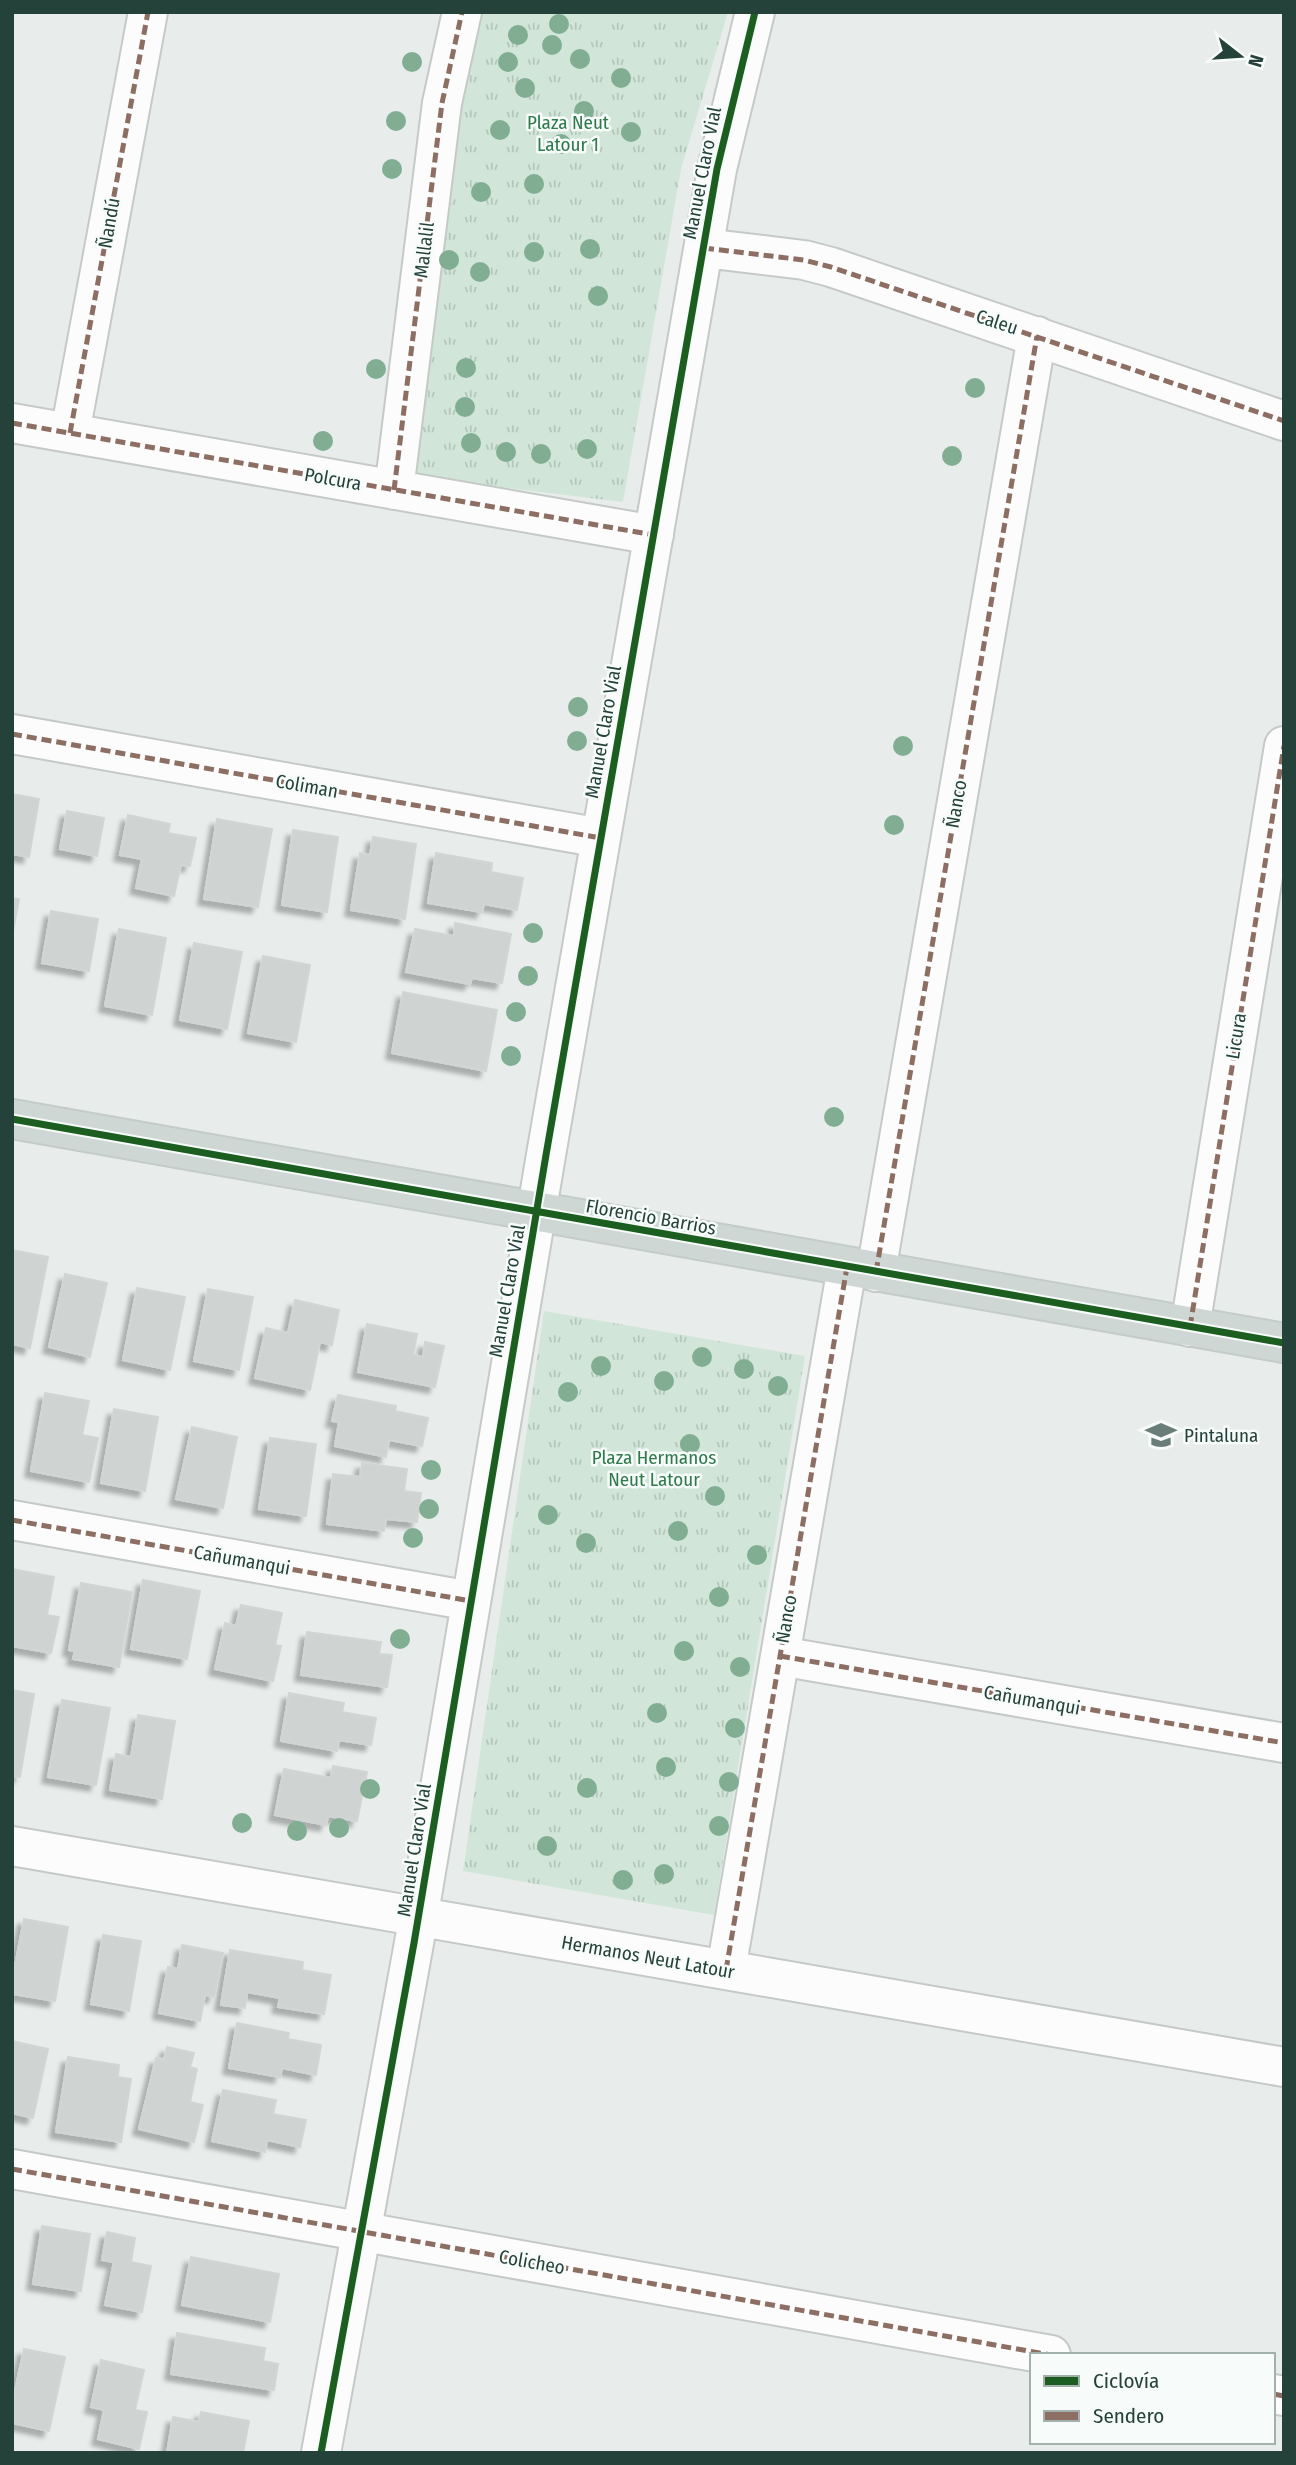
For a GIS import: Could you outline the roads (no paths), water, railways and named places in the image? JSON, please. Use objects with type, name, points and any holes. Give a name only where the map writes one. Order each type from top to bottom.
[{"type":"main road","name":"Florencio Barrios","points":[[12,1119],[1284,1343]]},
{"type":"street","name":"Ñandú","points":[[70,433],[148,12]]},
{"type":"street","name":"Mallalil","points":[[394,490],[442,103],[462,12]]},
{"type":"street","name":"Manuel Claro Vial","points":[[321,2453],[418,1917],[536,1212],[726,124],[755,12]]},
{"type":"street","name":"Caleu","points":[[704,248],[804,260],[831,267],[1284,421]]},
{"type":"street","name":"Ñanco","points":[[726,1970],[780,1657],[861,1269],[1037,336]]},
{"type":"street","name":"Polcura","points":[[12,424],[654,535]]},
{"type":"street","name":"Coliman","points":[[12,734],[601,838]]},
{"type":"street","name":"Licura","points":[[1190,1326],[1284,746]]},
{"type":"street","name":"Cañumanqui","points":[[12,1520],[471,1601]]},
{"type":"street","name":"Cañumanqui","points":[[780,1657],[1284,1743]]},
{"type":"street","name":"Hermanos Neut Latour","points":[[12,1846],[1284,2067]]},
{"type":"street","name":"Colicheo","points":[[12,2169],[1040,2353]]},
{"type":"place","name":"Pintaluna","points":[[1161,1435]]},
{"type":"park label","name":"Plaza Neut Latour 1","points":[[568,133]]},
{"type":"park label","name":"Plaza Hermanos Neut Latour","points":[[654,1468]]}]
